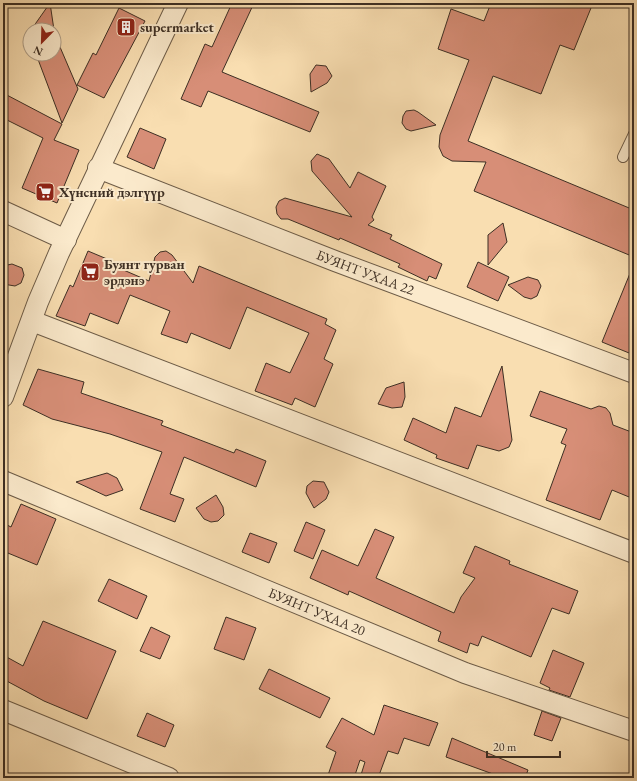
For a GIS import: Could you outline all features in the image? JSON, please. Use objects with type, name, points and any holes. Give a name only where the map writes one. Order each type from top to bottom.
[{"type":"street","points":[[3,397],[38,302],[98,168],[178,3]]},
{"type":"street","name":"БУЯНТ УХАА 22","points":[[98,168],[335,261],[634,373]]},
{"type":"street","points":[[3,211],[66,240]]},
{"type":"street","points":[[32,321],[634,553]]},
{"type":"street","name":"БУЯНТ УХАА 20","points":[[3,481],[465,673],[634,731]]},
{"type":"street","points":[[3,710],[169,778]]},
{"type":"lane","points":[[623,157],[634,134]]},
{"type":"building","points":[[50,3],[53,22],[37,22]]},
{"type":"building","points":[[232,3],[254,3],[222,72],[319,112],[310,132],[208,91],[201,107],[181,99],[205,44],[212,47]]},
{"type":"building","points":[[491,3],[593,3],[574,50],[560,45],[541,94],[493,76],[468,141],[634,210],[634,257],[474,191],[486,162],[452,161],[443,156],[439,147],[440,135],[469,60],[438,49],[451,9],[484,21]]},
{"type":"building","points":[[119,8],[145,21],[104,98],[77,85],[93,53],[96,55]]},
{"type":"building","points":[[62,52],[78,89],[62,123],[39,62],[62,62]]},
{"type":"building","points":[[316,65],[326,66],[332,76],[327,83],[311,92],[310,74]]},
{"type":"building","points":[[3,93],[62,124],[54,140],[79,150],[57,203],[22,188],[43,138],[3,118]]},
{"type":"building","points":[[414,110],[436,125],[411,131],[406,129],[402,123],[403,116],[406,111]]},
{"type":"building","points":[[140,128],[166,139],[154,169],[127,157]]},
{"type":"building","points":[[317,154],[329,159],[350,188],[358,172],[386,186],[372,217],[374,220],[368,225],[392,235],[390,239],[442,264],[436,279],[429,276],[427,281],[398,267],[400,264],[340,238],[339,240],[288,219],[281,219],[277,214],[276,207],[279,201],[285,198],[352,217],[312,171],[311,161]]},
{"type":"building","points":[[503,223],[507,242],[488,265],[488,235]]},
{"type":"building","points":[[88,251],[107,259],[105,262],[149,281],[155,257],[160,252],[166,251],[172,255],[193,283],[199,266],[327,319],[325,324],[336,330],[324,359],[333,364],[315,407],[295,398],[292,405],[255,391],[266,363],[290,373],[309,333],[247,307],[230,349],[191,333],[187,343],[161,334],[170,311],[130,295],[118,324],[90,313],[85,326],[56,316],[70,285],[73,287]]},
{"type":"building","points":[[478,262],[509,277],[498,301],[467,287]]},
{"type":"building","points":[[12,264],[22,268],[24,275],[21,283],[15,286],[3,284],[3,266]]},
{"type":"building","points":[[634,266],[634,355],[602,342]]},
{"type":"building","points":[[528,277],[538,280],[541,286],[537,296],[531,299],[524,297],[508,285]]},
{"type":"building","points":[[502,366],[512,440],[509,447],[499,451],[477,445],[468,469],[436,458],[437,455],[404,440],[413,418],[446,433],[455,407],[481,417]]},
{"type":"building","points":[[38,369],[84,382],[81,393],[163,421],[161,425],[234,453],[236,449],[266,461],[256,487],[184,457],[170,494],[184,499],[175,522],[140,509],[162,452],[110,434],[52,419],[23,405]]},
{"type":"building","points":[[404,382],[405,397],[402,407],[392,408],[378,404],[386,388]]},
{"type":"building","points":[[540,391],[591,409],[599,406],[606,408],[610,413],[613,425],[634,433],[634,499],[612,490],[600,520],[546,500],[566,445],[561,443],[567,429],[530,416]]},
{"type":"building","points":[[107,473],[117,478],[123,490],[106,496],[76,482]]},
{"type":"building","points":[[313,481],[324,482],[329,492],[326,499],[314,508],[306,493],[307,486]]},
{"type":"building","points":[[216,495],[223,507],[224,515],[218,521],[211,522],[204,519],[196,508]]},
{"type":"building","points":[[21,504],[56,519],[37,565],[3,551],[3,523],[11,527]]},
{"type":"building","points":[[306,522],[325,530],[313,559],[294,551]]},
{"type":"building","points":[[375,529],[394,537],[376,578],[454,613],[461,597],[475,578],[463,573],[475,546],[510,561],[509,564],[578,591],[569,614],[552,608],[531,657],[482,636],[478,646],[470,643],[467,653],[438,641],[441,632],[349,591],[348,595],[310,578],[322,550],[358,566]]},
{"type":"building","points":[[250,533],[277,543],[269,563],[242,552]]},
{"type":"building","points":[[109,579],[147,596],[137,619],[98,601]]},
{"type":"building","points":[[226,617],[256,628],[244,660],[214,649]]},
{"type":"building","points":[[43,621],[116,651],[87,719],[44,701],[3,679],[3,655],[23,666]]},
{"type":"building","points":[[151,627],[170,636],[160,659],[140,651]]},
{"type":"building","points":[[553,650],[584,663],[570,697],[549,690],[550,688],[540,683]]},
{"type":"building","points":[[269,669],[330,698],[320,718],[259,689]]},
{"type":"building","points":[[384,705],[438,723],[429,746],[404,738],[398,754],[388,751],[378,778],[360,778],[365,762],[360,760],[354,778],[327,778],[336,752],[326,747],[342,718],[374,735]]},
{"type":"building","points":[[542,711],[561,718],[552,741],[534,735]]},
{"type":"building","points":[[147,713],[174,725],[165,747],[137,736]]},
{"type":"building","points":[[452,738],[528,770],[525,778],[504,778],[446,757]]},
{"type":"place","name":"supermarket","points":[[126,27]]},
{"type":"place","name":"Хүнсний дэлгүүр","points":[[45,192]]},
{"type":"place","name":"Буянт гурван эрдэнэ","points":[[90,272]]}]
